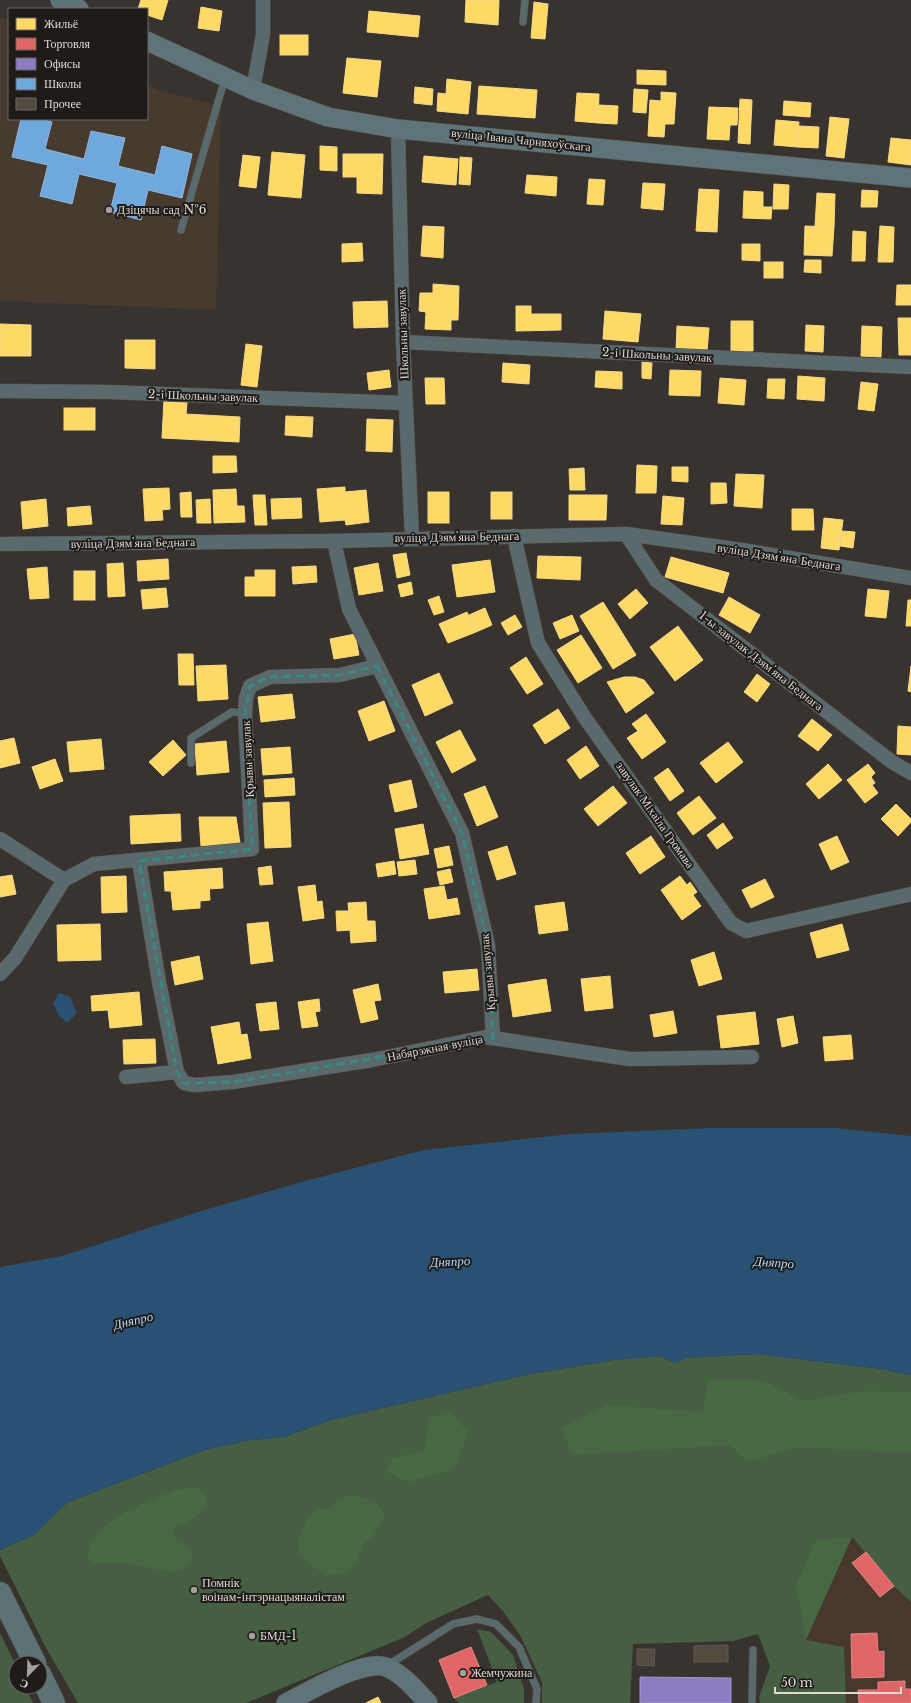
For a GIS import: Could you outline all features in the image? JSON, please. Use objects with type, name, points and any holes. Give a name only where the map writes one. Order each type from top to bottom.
[{"type":"main road","points":[[0,1593],[31,1655]]},
{"type":"main road","points":[[48,1691],[54,1703]]},
{"type":"street","points":[[60,0],[77,8]]},
{"type":"street","points":[[253,90],[263,34],[263,0]]},
{"type":"street","name":"вуліца Івана Чарняхоўскага","points":[[148,41],[253,90],[328,117],[398,129],[911,178]]},
{"type":"street","name":"Школьны завулак","points":[[398,129],[402,342],[412,538]]},
{"type":"street","name":"2-і Школьны завулак","points":[[402,342],[911,367]]},
{"type":"street","name":"2-і Школьны завулак","points":[[0,391],[109,392],[405,403]]},
{"type":"street","name":"вуліца Дзямʼяна Беднага","points":[[0,544],[334,541],[626,534],[742,550],[911,578]]},
{"type":"street","name":"1-ы завулак Дзямʼяна Беднага","points":[[626,534],[656,580],[892,762],[911,773]]},
{"type":"street","name":"завулак Міхаіла Громава","points":[[514,536],[538,643],[585,718],[731,923],[746,931],[911,894]]},
{"type":"street","name":"Крывы завулак","points":[[334,541],[349,609],[376,666],[462,833],[488,944],[493,1038]]},
{"type":"street","name":"Крывы завулак","points":[[64,880],[94,864],[252,850],[245,713],[246,698],[250,686],[270,677],[340,675],[376,666]]},
{"type":"street","points":[[0,839],[64,880],[15,958],[0,974]]},
{"type":"street","points":[[126,1077],[177,1072],[159,982],[139,860]]},
{"type":"street","name":"Набярэжная вуліца","points":[[177,1072],[184,1083],[233,1082],[372,1060],[486,1037],[629,1059],[752,1057]]},
{"type":"street","points":[[286,1703],[358,1668],[371,1665],[385,1667],[402,1677],[428,1703]]},
{"type":"lane","points":[[523,22],[525,0]]},
{"type":"lane","points":[[181,230],[225,78]]},
{"type":"lane","points":[[191,763],[191,738],[232,712],[245,713]]},
{"type":"lane","points":[[385,1667],[453,1624],[477,1619],[496,1624],[520,1647],[537,1689],[536,1703]]},
{"type":"lane","points":[[752,1703],[753,1650]]},
{"type":"highlighted area","points":[[377,666],[462,833],[488,945],[493,1038],[233,1082],[184,1083],[177,1072],[139,861],[252,849],[245,713],[250,686],[270,677],[340,675]]},
{"type":"shaded area","name":"Дзіцячы сад №6","points":[[0,17],[8,21],[8,120],[148,120],[148,85],[158,90],[221,106],[216,310],[0,301]]},
{"type":"shaded area","points":[[852,1537],[894,1586],[911,1602],[911,1703],[846,1703],[844,1647],[806,1640]]},
{"type":"green space","points":[[755,1354],[882,1369],[911,1375],[911,1602],[894,1586],[852,1537],[806,1640],[844,1647],[846,1703],[760,1703],[759,1697],[770,1666],[758,1634],[733,1641],[633,1644],[630,1703],[542,1703],[542,1682],[520,1635],[502,1610],[488,1595],[426,1623],[405,1637],[246,1703],[78,1703],[45,1646],[0,1556],[0,1550],[34,1535],[68,1502],[205,1450],[250,1440],[284,1437],[331,1420],[530,1374],[614,1360],[660,1356],[675,1363],[686,1358]]},
{"type":"green space","points":[[709,1379],[763,1381],[804,1401],[862,1391],[911,1392],[911,1453],[797,1447],[747,1462],[730,1445],[573,1455],[561,1428],[606,1405],[702,1412]]},
{"type":"green space","points":[[449,1411],[468,1432],[454,1470],[408,1482],[385,1471],[393,1458],[424,1450],[429,1418]]},
{"type":"green space","points":[[196,1488],[206,1494],[208,1505],[194,1518],[175,1526],[173,1533],[176,1541],[192,1548],[193,1559],[183,1569],[171,1572],[128,1563],[93,1563],[87,1555],[91,1542],[104,1526],[125,1512],[178,1489]]},
{"type":"green space","points":[[355,1495],[375,1502],[385,1514],[373,1537],[362,1544],[358,1561],[348,1572],[326,1576],[301,1557],[297,1541],[308,1517],[319,1509],[329,1509],[338,1499]]},
{"type":"green space","points":[[852,1537],[806,1640],[796,1585],[816,1540]]},
{"type":"green space","points":[[477,1629],[491,1632],[513,1655],[524,1689],[524,1703],[459,1703],[454,1698],[497,1682]]},
{"type":"green space","points":[[0,1633],[11,1655],[8,1655],[8,1695],[29,1695],[33,1703],[0,1703]]},
{"type":"water","points":[[59,993],[70,997],[77,1013],[67,1023],[59,1016],[53,1003]]},
{"type":"water","name":"Дняпро","points":[[710,1128],[835,1128],[911,1136],[911,1375],[882,1369],[755,1354],[686,1358],[675,1363],[660,1356],[614,1360],[530,1374],[331,1420],[284,1437],[250,1440],[205,1450],[68,1502],[34,1535],[0,1550],[0,1267],[62,1256],[201,1211],[305,1181],[424,1150],[571,1134]]},
{"type":"building: Жильё","points":[[141,0],[168,0],[162,20],[148,15],[148,8],[138,8]]},
{"type":"building: Жильё","points":[[466,0],[499,0],[498,25],[465,22]]},
{"type":"building: Жильё","points":[[534,2],[548,4],[545,39],[531,38]]},
{"type":"building: Жильё","points":[[201,7],[222,11],[219,31],[198,28]]},
{"type":"building: Жильё","points":[[369,11],[420,16],[418,37],[367,32]]},
{"type":"building: Жильё","points":[[280,35],[308,35],[308,55],[280,55]]},
{"type":"building: Жильё","points":[[347,58],[381,61],[377,97],[343,93]]},
{"type":"building: Жильё","points":[[637,70],[666,71],[666,85],[637,84]]},
{"type":"building: Жильё","points":[[447,79],[471,82],[468,114],[437,111],[438,93],[446,94]]},
{"type":"building: Жильё","points":[[479,86],[537,90],[535,118],[477,114]]},
{"type":"building: Жильё","points":[[415,87],[433,89],[432,105],[414,103]]},
{"type":"building: Жильё","points":[[634,89],[648,90],[646,113],[633,112]]},
{"type":"building: Жильё","points":[[661,92],[676,93],[674,124],[665,124],[664,137],[648,136],[650,100],[661,101]]},
{"type":"building: Жильё","points":[[577,93],[599,94],[598,123],[575,121]]},
{"type":"building: Жильё","points":[[740,99],[752,100],[750,144],[738,143]]},
{"type":"building: Жильё","points":[[784,101],[811,103],[810,117],[783,115]]},
{"type":"building: Жильё","points":[[599,105],[618,106],[617,124],[598,123]]},
{"type":"building: Жильё","points":[[709,107],[738,108],[737,125],[730,125],[729,140],[707,139]]},
{"type":"building: Жильё","points":[[830,117],[849,119],[844,158],[826,156]]},
{"type":"building: Жильё","points":[[776,120],[799,122],[797,147],[774,145]]},
{"type":"building: Жильё","points":[[799,126],[819,127],[818,148],[797,147]]},
{"type":"building: Жильё","points":[[891,138],[911,140],[911,165],[888,162]]},
{"type":"building: Жильё","points":[[320,146],[337,147],[337,171],[320,170]]},
{"type":"building: Жильё","points":[[272,152],[305,155],[301,198],[268,195]]},
{"type":"building: Жильё","points":[[343,154],[383,154],[382,194],[357,193],[357,177],[343,177]]},
{"type":"building: Жильё","points":[[243,155],[260,157],[256,188],[239,186]]},
{"type":"building: Жильё","points":[[424,156],[458,159],[456,185],[422,182]]},
{"type":"building: Жильё","points":[[460,157],[472,158],[470,185],[459,184]]},
{"type":"building: Жильё","points":[[527,175],[557,177],[556,196],[525,193]]},
{"type":"building: Жильё","points":[[589,179],[605,180],[603,205],[587,204]]},
{"type":"building: Жильё","points":[[643,183],[665,184],[663,210],[641,208]]},
{"type":"building: Жильё","points":[[774,184],[789,185],[788,209],[773,209]]},
{"type":"building: Жильё","points":[[699,189],[719,190],[717,232],[696,231]]},
{"type":"building: Жильё","points":[[862,190],[878,191],[877,207],[861,207]]},
{"type":"building: Жильё","points":[[744,191],[763,192],[763,207],[772,207],[771,219],[743,218]]},
{"type":"building: Жильё","points":[[817,193],[835,194],[834,227],[815,226]]},
{"type":"building: Жильё","points":[[423,226],[444,227],[443,258],[421,256]]},
{"type":"building: Жильё","points":[[805,226],[834,227],[832,256],[804,255]]},
{"type":"building: Жильё","points":[[880,226],[894,227],[893,262],[878,262]]},
{"type":"building: Жильё","points":[[853,231],[866,232],[865,261],[852,261]]},
{"type":"building: Жильё","points":[[362,243],[363,261],[342,262],[342,244]]},
{"type":"building: Жильё","points":[[742,244],[760,244],[760,261],[742,260]]},
{"type":"building: Жильё","points":[[805,260],[821,260],[821,273],[804,272]]},
{"type":"building: Жильё","points":[[764,262],[783,262],[783,278],[764,278]]},
{"type":"building: Жильё","points":[[433,284],[459,286],[458,320],[451,320],[451,330],[425,329],[426,312],[419,311],[420,293],[433,293]]},
{"type":"building: Жильё","points":[[897,285],[911,285],[911,305],[896,305]]},
{"type":"building: Жильё","points":[[387,301],[388,327],[354,328],[353,302]]},
{"type":"building: Жильё","points":[[516,306],[531,306],[531,314],[561,314],[561,330],[516,331]]},
{"type":"building: Жильё","points":[[605,311],[641,314],[638,342],[603,339]]},
{"type":"building: Жильё","points":[[898,318],[911,318],[911,355],[899,355]]},
{"type":"building: Жильё","points":[[731,321],[753,321],[753,351],[731,352]]},
{"type":"building: Жильё","points":[[0,324],[31,325],[31,356],[0,356]]},
{"type":"building: Жильё","points":[[806,325],[824,326],[823,352],[805,351]]},
{"type":"building: Жильё","points":[[677,326],[709,328],[707,351],[676,350]]},
{"type":"building: Жильё","points":[[862,326],[882,327],[881,357],[861,356]]},
{"type":"building: Жильё","points":[[125,340],[155,340],[155,369],[125,368]]},
{"type":"building: Жильё","points":[[246,344],[262,346],[257,387],[241,385]]},
{"type":"building: Жильё","points":[[642,362],[652,363],[651,379],[642,378]]},
{"type":"building: Жильё","points":[[503,363],[530,365],[529,384],[502,382]]},
{"type":"building: Жильё","points":[[389,370],[391,387],[369,390],[367,373]]},
{"type":"building: Жильё","points":[[670,370],[701,371],[700,396],[669,395]]},
{"type":"building: Жильё","points":[[596,371],[622,372],[622,389],[595,387]]},
{"type":"building: Жильё","points":[[798,376],[825,378],[824,401],[797,399]]},
{"type":"building: Жильё","points":[[425,378],[444,378],[445,404],[426,404]]},
{"type":"building: Жильё","points":[[720,378],[746,380],[744,405],[718,403]]},
{"type":"building: Жильё","points":[[768,379],[785,379],[784,399],[767,398]]},
{"type":"building: Жильё","points":[[861,382],[878,384],[874,411],[858,409]]},
{"type":"building: Жильё","points":[[164,400],[187,402],[186,414],[240,417],[239,442],[162,438]]},
{"type":"building: Жильё","points":[[64,408],[95,408],[95,430],[64,430]]},
{"type":"building: Жильё","points":[[286,416],[313,417],[312,437],[285,435]]},
{"type":"building: Жильё","points":[[367,419],[393,420],[392,452],[366,451]]},
{"type":"building: Жильё","points":[[213,456],[236,456],[237,472],[213,473]]},
{"type":"building: Жильё","points":[[637,465],[657,466],[656,493],[636,493]]},
{"type":"building: Жильё","points":[[672,467],[688,467],[688,482],[672,481]]},
{"type":"building: Жильё","points":[[584,468],[585,490],[570,490],[569,469]]},
{"type":"building: Жильё","points":[[736,474],[764,475],[762,508],[734,506]]},
{"type":"building: Жильё","points":[[711,483],[726,483],[727,503],[711,504]]},
{"type":"building: Жильё","points":[[345,487],[345,492],[366,490],[369,522],[346,525],[345,520],[320,522],[317,489]]},
{"type":"building: Жильё","points":[[169,488],[170,509],[162,510],[163,520],[145,521],[143,489]]},
{"type":"building: Жильё","points":[[236,489],[237,506],[244,506],[245,522],[214,523],[213,490]]},
{"type":"building: Жильё","points":[[191,492],[192,517],[181,517],[180,493]]},
{"type":"building: Жильё","points":[[428,492],[449,492],[449,523],[428,523]]},
{"type":"building: Жильё","points":[[491,492],[512,492],[512,519],[491,519]]},
{"type":"building: Жильё","points":[[253,495],[265,495],[267,525],[255,525]]},
{"type":"building: Жильё","points":[[569,495],[607,495],[606,520],[569,520]]},
{"type":"building: Жильё","points":[[663,496],[684,498],[682,525],[661,524]]},
{"type":"building: Жильё","points":[[301,498],[302,518],[272,519],[271,499]]},
{"type":"building: Жильё","points":[[46,499],[48,526],[23,529],[21,502]]},
{"type":"building: Жильё","points":[[210,499],[211,523],[197,523],[196,500]]},
{"type":"building: Жильё","points":[[90,506],[92,524],[68,526],[67,508]]},
{"type":"building: Жильё","points":[[792,509],[813,509],[814,530],[792,530]]},
{"type":"building: Жильё","points":[[824,518],[843,520],[839,550],[821,548]]},
{"type":"building: Жильё","points":[[842,531],[855,532],[853,548],[840,546]]},
{"type":"building: Жильё","points":[[406,553],[410,575],[397,578],[393,555]]},
{"type":"building: Жильё","points":[[538,556],[581,557],[580,580],[537,578]]},
{"type":"building: Жильё","points":[[671,557],[729,573],[723,593],[665,577]]},
{"type":"building: Жильё","points":[[168,559],[169,579],[138,581],[137,561]]},
{"type":"building: Жильё","points":[[490,560],[495,592],[457,597],[452,565]]},
{"type":"building: Жильё","points":[[123,563],[125,596],[108,597],[107,564]]},
{"type":"building: Жильё","points":[[378,563],[383,591],[359,595],[354,568]]},
{"type":"building: Жильё","points":[[316,566],[317,582],[293,584],[292,567]]},
{"type":"building: Жильё","points":[[47,567],[49,598],[30,599],[27,569]]},
{"type":"building: Жильё","points":[[255,570],[275,570],[275,596],[245,596],[245,577],[255,577]]},
{"type":"building: Жильё","points":[[74,571],[95,571],[95,600],[74,600]]},
{"type":"building: Жильё","points":[[411,582],[413,594],[401,597],[398,585]]},
{"type":"building: Жильё","points":[[166,588],[168,607],[143,609],[141,590]]},
{"type":"building: Жильё","points":[[636,589],[648,603],[630,619],[618,604]]},
{"type":"building: Жильё","points":[[868,589],[889,591],[886,618],[865,616]]},
{"type":"building: Жильё","points":[[439,596],[444,612],[434,615],[428,600]]},
{"type":"building: Жильё","points":[[729,597],[760,615],[750,633],[719,615]]},
{"type":"building: Жильё","points":[[908,600],[911,600],[911,626],[906,626]]},
{"type":"building: Жильё","points":[[603,602],[623,634],[600,648],[580,616]]},
{"type":"building: Жильё","points":[[485,608],[492,625],[476,632],[469,615]]},
{"type":"building: Жильё","points":[[467,612],[476,632],[448,643],[439,624]]},
{"type":"building: Жильё","points":[[515,615],[522,627],[508,635],[501,623]]},
{"type":"building: Жильё","points":[[572,615],[579,631],[560,639],[553,623]]},
{"type":"building: Жильё","points":[[678,626],[703,660],[675,681],[650,647]]},
{"type":"building: Жильё","points":[[355,634],[359,655],[334,659],[330,639]]},
{"type":"building: Жильё","points":[[623,634],[636,655],[613,669],[600,648]]},
{"type":"building: Жильё","points":[[581,635],[602,668],[578,683],[557,650]]},
{"type":"building: Жильё","points":[[178,654],[193,654],[194,685],[179,685]]},
{"type":"building: Жильё","points":[[526,657],[543,684],[527,694],[510,668]]},
{"type":"building: Жильё","points":[[226,665],[228,699],[198,701],[196,666]]},
{"type":"building: Жильё","points":[[911,666],[911,692],[908,691]]},
{"type":"building: Жильё","points":[[439,673],[453,703],[425,716],[412,685]]},
{"type":"building: Жильё","points":[[757,674],[770,684],[757,702],[744,692]]},
{"type":"building: Жильё","points":[[624,677],[635,677],[644,680],[654,693],[626,713],[607,682]]},
{"type":"building: Жильё","points":[[292,694],[295,718],[261,722],[258,697]]},
{"type":"building: Жильё","points":[[384,701],[395,731],[369,741],[358,711]]},
{"type":"building: Жильё","points":[[558,709],[570,728],[545,744],[533,725]]},
{"type":"building: Жильё","points":[[646,714],[666,742],[642,759],[627,738],[638,731],[632,724]]},
{"type":"building: Жильё","points":[[812,719],[832,735],[818,751],[798,736]]},
{"type":"building: Жильё","points":[[898,726],[911,727],[911,755],[897,754]]},
{"type":"building: Жильё","points":[[460,730],[476,760],[452,773],[436,742]]},
{"type":"building: Жильё","points":[[14,738],[20,763],[0,768],[0,741]]},
{"type":"building: Жильё","points":[[101,739],[104,769],[70,772],[67,742]]},
{"type":"building: Жильё","points":[[173,740],[186,755],[163,776],[149,762]]},
{"type":"building: Жильё","points":[[226,741],[229,772],[197,775],[195,744]]},
{"type":"building: Жильё","points":[[728,742],[743,762],[716,783],[700,763]]},
{"type":"building: Жильё","points":[[586,746],[599,766],[580,779],[567,760]]},
{"type":"building: Жильё","points":[[290,747],[292,773],[263,775],[261,749]]},
{"type":"building: Жильё","points":[[55,759],[63,781],[40,789],[32,767]]},
{"type":"building: Жильё","points":[[828,764],[842,780],[819,799],[806,784]]},
{"type":"building: Жильё","points":[[868,764],[875,773],[871,777],[875,783],[872,785],[878,793],[865,803],[847,780]]},
{"type":"building: Жильё","points":[[668,768],[684,791],[670,801],[654,778]]},
{"type":"building: Жильё","points":[[294,778],[295,795],[265,797],[264,780]]},
{"type":"building: Жильё","points":[[411,780],[417,807],[395,812],[389,785]]},
{"type":"building: Жильё","points":[[485,786],[498,817],[477,826],[464,794]]},
{"type":"building: Жильё","points":[[613,786],[627,803],[598,826],[584,809]]},
{"type":"building: Жильё","points":[[699,796],[716,818],[693,835],[677,813]]},
{"type":"building: Жильё","points":[[289,802],[291,847],[265,848],[263,803]]},
{"type":"building: Жильё","points":[[896,804],[911,819],[911,822],[898,836],[881,819]]},
{"type":"building: Жильё","points":[[180,814],[181,841],[131,844],[130,816]]},
{"type":"building: Жильё","points":[[199,817],[236,817],[240,843],[201,846]]},
{"type":"building: Жильё","points":[[723,823],[733,838],[717,849],[707,835]]},
{"type":"building: Жильё","points":[[423,824],[429,854],[400,859],[395,829]]},
{"type":"building: Жильё","points":[[651,836],[665,857],[640,874],[626,853]]},
{"type":"building: Жильё","points":[[837,836],[849,862],[831,870],[819,844]]},
{"type":"building: Жильё","points":[[449,846],[453,865],[438,868],[434,849]]},
{"type":"building: Жильё","points":[[507,846],[516,874],[497,880],[488,852]]},
{"type":"building: Жильё","points":[[415,860],[417,874],[399,876],[397,862]]},
{"type":"building: Жильё","points":[[394,861],[396,874],[378,877],[376,864]]},
{"type":"building: Жильё","points":[[271,866],[273,884],[260,885],[258,868]]},
{"type":"building: Жильё","points":[[222,868],[223,888],[209,889],[208,869]]},
{"type":"building: Жильё","points":[[208,869],[210,900],[200,901],[200,908],[173,910],[171,891],[165,891],[164,872]]},
{"type":"building: Жильё","points":[[450,869],[453,882],[440,885],[437,872]]},
{"type":"building: Жильё","points":[[12,875],[16,894],[0,897],[0,877]]},
{"type":"building: Жильё","points":[[126,876],[127,912],[102,913],[101,877]]},
{"type":"building: Жильё","points":[[680,876],[687,885],[690,882],[697,892],[693,895],[701,906],[682,920],[661,890]]},
{"type":"building: Жильё","points":[[765,879],[774,897],[751,908],[742,890]]},
{"type":"building: Жильё","points":[[315,885],[317,902],[322,901],[324,918],[303,921],[298,887]]},
{"type":"building: Жильё","points":[[444,886],[447,900],[457,898],[460,914],[429,919],[424,889]]},
{"type":"building: Жильё","points":[[366,902],[367,921],[375,921],[376,941],[351,943],[348,903]]},
{"type":"building: Жильё","points":[[564,902],[568,930],[539,934],[535,906]]},
{"type":"building: Жильё","points":[[336,911],[349,911],[350,930],[337,931]]},
{"type":"building: Жильё","points":[[268,922],[273,961],[251,964],[247,924]]},
{"type":"building: Жильё","points":[[100,924],[101,960],[58,961],[57,925]]},
{"type":"building: Жильё","points":[[842,924],[849,950],[817,958],[810,933]]},
{"type":"building: Жильё","points":[[714,952],[722,979],[699,986],[691,960]]},
{"type":"building: Жильё","points":[[199,956],[203,979],[175,985],[171,962]]},
{"type":"building: Жильё","points":[[477,969],[479,990],[445,993],[443,972]]},
{"type":"building: Жильё","points":[[610,976],[613,1008],[585,1011],[581,979]]},
{"type":"building: Жильё","points":[[546,979],[551,1011],[513,1017],[508,985]]},
{"type":"building: Жильё","points":[[378,984],[381,1000],[374,1001],[378,1019],[361,1023],[353,990]]},
{"type":"building: Жильё","points":[[139,992],[142,1025],[110,1028],[108,1010],[92,1011],[91,996]]},
{"type":"building: Жильё","points":[[319,999],[320,1011],[315,1012],[318,1026],[302,1028],[298,1002]]},
{"type":"building: Жильё","points":[[276,1002],[279,1029],[260,1031],[256,1004]]},
{"type":"building: Жильё","points":[[673,1011],[677,1033],[654,1037],[650,1015]]},
{"type":"building: Жильё","points":[[755,1012],[759,1044],[721,1048],[717,1016]]},
{"type":"building: Жильё","points":[[793,1016],[798,1043],[782,1047],[777,1019]]},
{"type":"building: Жильё","points":[[239,1022],[241,1035],[247,1034],[251,1058],[218,1064],[211,1027]]},
{"type":"building: Жильё","points":[[851,1035],[853,1059],[825,1061],[823,1037]]},
{"type":"building: Жильё","points":[[155,1039],[156,1063],[124,1064],[123,1040]]},
{"type":"building: Жильё","points":[[378,1697],[381,1703],[366,1703]]},
{"type":"building: Торговля","points":[[866,1552],[894,1586],[880,1597],[852,1563]]},
{"type":"building: Торговля","points":[[877,1633],[878,1652],[884,1651],[884,1677],[852,1678],[851,1634]]},
{"type":"building: Торговля","name":"Жемчужина","points":[[471,1647],[487,1685],[454,1698],[439,1660]]},
{"type":"building: Торговля","points":[[905,1681],[905,1689],[911,1689],[911,1703],[859,1703],[858,1690],[878,1690],[878,1682]]},
{"type":"building: Офисы","points":[[640,1677],[731,1678],[731,1703],[640,1703]]},
{"type":"building: Школы","points":[[21,120],[45,120],[52,122],[45,149],[84,159],[91,131],[125,138],[118,166],[155,175],[162,146],[192,154],[182,198],[148,190],[141,220],[110,212],[117,183],[79,174],[72,204],[40,196],[48,165],[12,157]]},
{"type":"building: Прочее","points":[[728,1645],[728,1662],[694,1662],[694,1646]]},
{"type":"building: Прочее","points":[[637,1649],[655,1649],[654,1666],[637,1665]]},
{"type":"place","name":"Дзіцячы сад №6","points":[[109,210]]},
{"type":"place","name":"Помнік воінам-інтэрнацыяналістам","points":[[194,1590]]},
{"type":"place","name":"БМД-1","points":[[252,1636]]},
{"type":"place","name":"Жемчужина","points":[[463,1673]]}]
